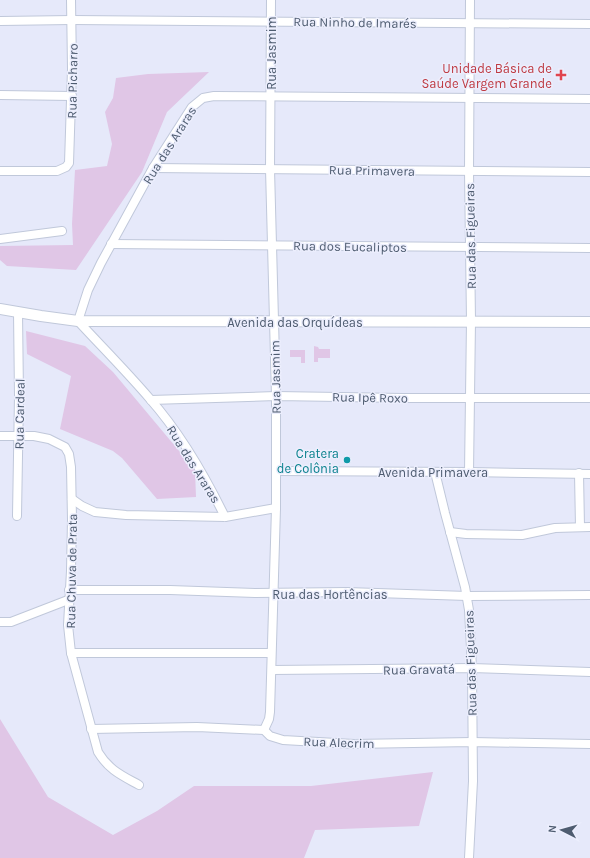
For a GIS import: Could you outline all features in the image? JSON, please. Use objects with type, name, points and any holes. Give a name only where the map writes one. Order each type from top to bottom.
[{"type":"street","name":"Rua Picharro","points":[[0,171],[57,171],[66,167],[69,162],[72,96],[71,0]]},
{"type":"street","name":"Rua Jasmim","points":[[264,730],[269,719],[270,712],[276,508],[276,396],[270,169],[271,0]]},
{"type":"street","name":"Rua das Figueiras","points":[[469,472],[471,321],[469,171],[470,0]]},
{"type":"street","name":"Rua Ninho de Imarés","points":[[0,21],[271,21],[590,24]]},
{"type":"street","points":[[0,96],[72,96]]},
{"type":"street","name":"Rua das Araras","points":[[225,517],[200,470],[174,430],[151,400],[78,320],[88,290],[111,244],[154,168],[192,107],[203,98],[214,96],[590,99]]},
{"type":"street","name":"Rua Primavera","points":[[154,168],[590,172]]},
{"type":"street","points":[[0,239],[62,231]]},
{"type":"street","name":"Rua dos Eucaliptos","points":[[111,244],[590,248]]},
{"type":"street","name":"Avenida das Orquídeas","points":[[0,309],[41,316],[78,320],[274,322],[590,322]]},
{"type":"street","name":"Rua Cardeal","points":[[17,516],[19,436],[18,312]]},
{"type":"street","name":"Rua Ipê Roxo","points":[[151,400],[276,396],[590,398]]},
{"type":"street","points":[[0,436],[19,436]]},
{"type":"street","name":"Rua Chuva de Prata","points":[[19,436],[34,436],[49,439],[65,447],[69,454],[72,499],[71,571],[68,600],[68,625],[71,653],[98,752],[104,762],[113,771],[139,785]]},
{"type":"street","name":"Avenida Primavera","points":[[276,471],[590,474]]},
{"type":"street","name":"Rua das Figueiras","points":[[435,472],[444,513],[467,596],[472,668],[472,802],[469,858]]},
{"type":"street","points":[[579,473],[580,527]]},
{"type":"street","points":[[72,499],[82,506],[96,512],[106,514],[225,517],[276,508]]},
{"type":"street","points":[[450,532],[466,534],[522,535],[555,528],[590,527]]},
{"type":"street","name":"Rua das Hortências","points":[[69,590],[170,590],[273,593],[348,592],[467,596],[590,595]]},
{"type":"street","points":[[0,622],[12,622],[68,600]]},
{"type":"street","points":[[71,653],[271,653]]},
{"type":"street","name":"Rua Gravatá","points":[[272,670],[472,668],[590,672]]},
{"type":"street","name":"Rua Alecrim","points":[[91,729],[197,727],[264,730],[274,738],[292,741],[354,744],[472,742],[590,744]]},
{"type":"shaded area","points":[[209,72],[167,112],[142,172],[76,270],[7,266],[0,260],[0,246],[73,245],[72,224],[75,170],[107,166],[112,144],[105,112],[113,98],[116,78],[148,74]]},
{"type":"shaded area","points":[[26,331],[85,346],[113,372],[195,470],[196,497],[157,499],[122,458],[113,451],[60,429],[71,376],[27,354]]},
{"type":"shaded area","points":[[314,346],[318,347],[319,349],[330,349],[330,358],[318,358],[318,362],[314,362]]},
{"type":"shaded area","points":[[290,350],[305,350],[305,363],[301,363],[301,357],[290,357]]},
{"type":"shaded area","points":[[0,719],[48,797],[113,835],[157,811],[194,786],[311,786],[433,772],[419,826],[315,830],[304,858],[0,858]]},
{"type":"place","name":"Unidade Básica de Saúde Vargem Grande","points":[[561,75]]},
{"type":"place","name":"Cratera de Colônia","points":[[347,460]]}]
